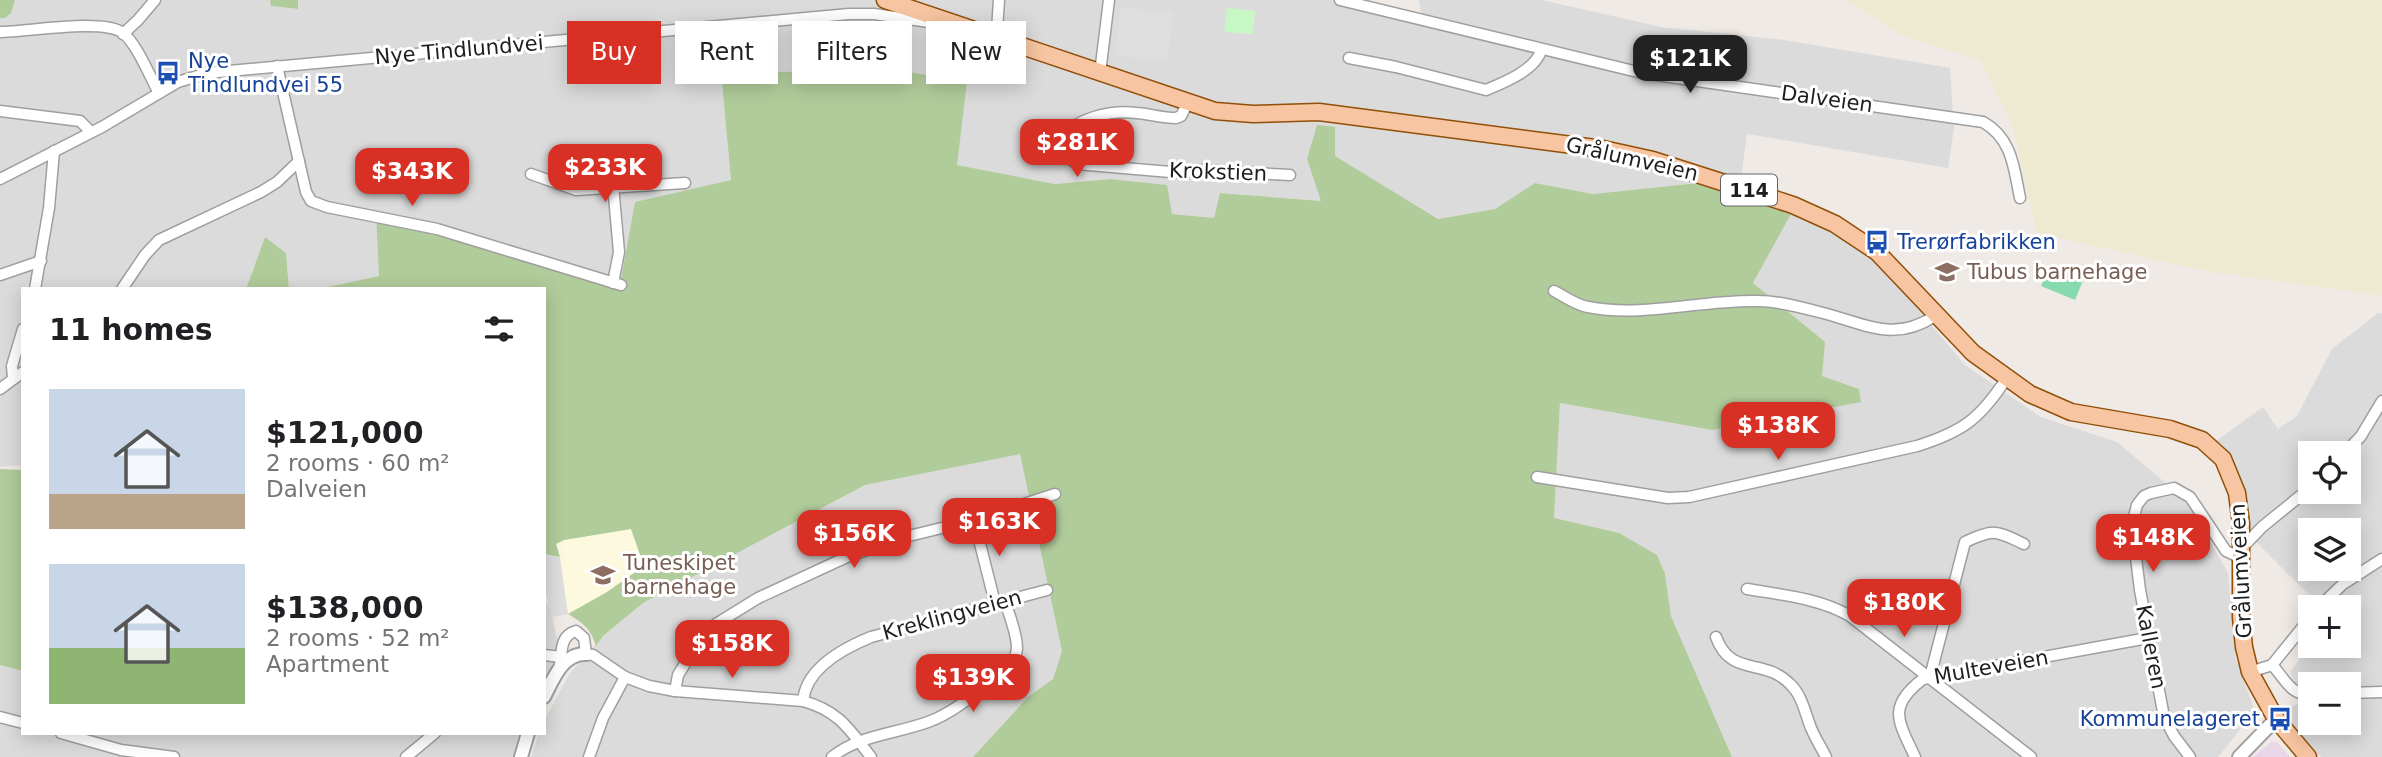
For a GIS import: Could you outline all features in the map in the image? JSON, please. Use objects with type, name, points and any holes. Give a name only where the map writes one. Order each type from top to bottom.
[{"type":"main road","name":"Grålumveien","points":[[885,0],[1215,111],[1319,112],[1572,144],[1653,160],[1782,201],[1821,217],[1877,252],[1973,354],[2006,379],[2041,400],[2071,412],[2183,432],[2210,445],[2223,459],[2233,479],[2239,509],[2242,634],[2250,672],[2276,719],[2308,757]]},
{"type":"street","points":[[123,34],[155,0]]},
{"type":"street","points":[[998,21],[999,0]]},
{"type":"street","points":[[1100,73],[1109,0]]},
{"type":"street","name":"Dalveien","points":[[1340,0],[1642,73],[1983,122],[2003,137],[2014,167],[2020,198]]},
{"type":"street","name":"Nye Tindlundvei","points":[[0,179],[91,132],[178,82],[207,73],[849,14],[874,14],[929,22],[942,20]]},
{"type":"street","points":[[0,32],[101,26],[123,34],[159,93]]},
{"type":"street","points":[[1349,58],[1486,90],[1527,68],[1539,56],[1541,50]]},
{"type":"street","points":[[277,66],[308,197],[318,204],[437,229],[617,284],[619,252],[611,163]]},
{"type":"street","name":"Krokstien","points":[[1188,103],[1181,116],[1176,118],[1133,113],[1089,118],[1066,131],[1056,146],[1058,151],[1077,163],[1182,173],[1199,170],[1290,175]]},
{"type":"street","points":[[0,111],[80,121],[91,132]]},
{"type":"street","points":[[35,287],[52,184],[54,151]]},
{"type":"street","points":[[123,287],[159,240],[261,192],[299,161]]},
{"type":"street","points":[[531,174],[576,190],[685,183]]},
{"type":"street","points":[[0,275],[41,261]]},
{"type":"street","points":[[1554,291],[1586,307],[1639,310],[1761,301],[1821,312],[1879,331],[1896,331],[1919,325],[1936,316]]},
{"type":"street","points":[[0,389],[18,375],[12,366],[21,336]]},
{"type":"street","points":[[1537,477],[1668,498],[1689,497],[1941,439],[1980,414],[2006,379]]},
{"type":"street","points":[[2356,441],[2382,401]]},
{"type":"street","name":"Kalleren","points":[[2190,757],[2164,717],[2148,639],[2132,524],[2137,505],[2144,496],[2164,488],[2184,491],[2226,551],[2241,553]]},
{"type":"street","points":[[675,691],[678,676],[699,641],[716,624],[758,598],[849,556],[1055,494]]},
{"type":"street","points":[[2241,553],[2262,527],[2298,498]]},
{"type":"street","points":[[832,757],[846,745],[890,734],[949,713],[1006,671],[1014,659],[1017,648],[974,520]]},
{"type":"street","points":[[1930,677],[1965,542],[1997,531],[2024,544]]},
{"type":"street","points":[[2332,595],[2343,584],[2382,559]]},
{"type":"street","points":[[1747,589],[1812,600],[1836,607],[2031,757]]},
{"type":"street","name":"Kreklingveien","points":[[803,701],[809,681],[848,647],[871,637],[1047,590]]},
{"type":"street","points":[[546,693],[560,663],[563,641],[573,631],[579,632],[584,638],[586,653]]},
{"type":"street","points":[[2250,672],[2272,664],[2298,633]]},
{"type":"street","points":[[1716,637],[1721,650],[1728,657],[1738,663],[1769,670],[1782,676],[1793,686],[1826,757]]},
{"type":"street","name":"Multeveien","points":[[1915,757],[1900,727],[1898,709],[1908,692],[1923,679],[2148,639]]},
{"type":"street","points":[[560,663],[573,655],[586,653],[625,677],[649,686],[675,691],[803,701],[820,706],[846,724],[871,757]]},
{"type":"street","points":[[546,656],[560,663]]},
{"type":"street","points":[[2272,664],[2298,694]]},
{"type":"street","points":[[589,757],[603,718],[625,677]]},
{"type":"street","points":[[2361,693],[2382,692]]},
{"type":"street","points":[[0,717],[21,722]]},
{"type":"street","points":[[2239,757],[2276,719]]},
{"type":"street","points":[[68,735],[121,750],[174,757]]},
{"type":"street","points":[[409,756],[433,735]]},
{"type":"street","points":[[521,757],[527,735]]},
{"type":"shaded area","points":[[15,0],[270,0],[271,6],[298,9],[298,0],[1366,0],[1421,14],[1419,0],[1542,0],[1661,27],[1784,40],[1950,68],[1954,128],[1948,168],[1747,134],[1741,178],[1734,195],[1698,183],[1593,194],[1535,183],[1495,209],[1438,219],[1307,159],[1322,201],[1221,193],[1214,218],[1171,214],[1110,179],[1056,184],[956,165],[967,84],[1026,84],[1026,21],[926,21],[926,82],[912,81],[912,21],[792,21],[792,77],[778,76],[778,21],[675,21],[675,84],[722,84],[731,180],[636,202],[621,285],[376,217],[379,276],[327,287],[289,287],[286,253],[265,237],[247,287],[21,287],[21,465],[0,467],[0,18],[11,13]]},
{"type":"shaded area","points":[[1846,0],[2382,0],[2382,296],[2205,271],[2037,233],[2012,124],[1980,60],[1902,35]]},
{"type":"shaded area","points":[[1121,7],[1173,13],[1168,61],[1115,56]]},
{"type":"shaded area","points":[[1791,214],[1848,239],[1887,272],[1965,365],[2041,417],[2117,442],[2188,502],[2228,573],[2236,659],[2255,711],[2218,757],[1732,757],[1671,616],[1665,574],[1554,519],[1560,403],[1712,430],[1859,389],[1822,376],[1824,342],[1753,283]]},
{"type":"shaded area","points":[[2378,313],[2382,313],[2382,757],[2321,757],[2300,735],[2361,735],[2361,672],[2298,672],[2298,689],[2290,672],[2300,658],[2361,658],[2361,595],[2309,595],[2250,536],[2243,496],[2213,443],[2263,407],[2278,429],[2297,416],[2332,349]]},
{"type":"shaded area","points":[[1020,453],[1062,651],[1053,679],[1028,697],[973,757],[531,757],[538,735],[546,735],[546,717],[570,673],[603,636],[643,603],[865,485]]},
{"type":"shaded area","points":[[631,529],[644,566],[607,592],[568,614],[556,544],[564,540]]},
{"type":"shaded area","points":[[546,554],[560,557],[568,614],[552,617],[546,593]]},
{"type":"shaded area","points":[[549,603],[561,657],[546,682],[546,604]]},
{"type":"shaded area","points":[[0,665],[21,670],[21,735],[518,735],[513,757],[0,757]]},
{"type":"shaded area","points":[[2298,704],[2298,733],[2287,719],[2289,707]]},
{"type":"shaded area","points":[[2271,742],[2277,742],[2290,757],[2253,757]]},
{"type":"green space","points":[[0,0],[15,0],[11,13],[5,18],[0,18]]},
{"type":"green space","points":[[270,0],[298,0],[298,9],[271,6]]},
{"type":"green space","points":[[1227,8],[1255,11],[1253,34],[1224,32]]},
{"type":"green space","points":[[778,72],[792,72],[792,84],[912,84],[912,73],[926,75],[926,84],[967,84],[957,165],[1055,184],[1110,179],[1167,185],[1172,214],[1214,218],[1220,193],[1321,201],[1307,159],[1317,125],[1335,127],[1335,156],[1438,219],[1495,209],[1535,183],[1593,194],[1698,183],[1791,214],[1753,283],[1825,342],[1822,376],[1859,389],[1861,402],[1712,430],[1560,403],[1554,518],[1619,533],[1657,555],[1665,574],[1671,616],[1732,757],[973,757],[1028,697],[1053,679],[1062,651],[1020,454],[865,485],[643,603],[603,636],[596,646],[586,627],[568,614],[607,592],[644,566],[631,529],[564,540],[556,544],[560,557],[546,554],[546,287],[327,287],[379,276],[376,216],[620,285],[635,202],[731,180],[722,84],[778,84]]},
{"type":"green space","points":[[265,237],[286,253],[289,287],[247,287]]},
{"type":"green space","points":[[2050,264],[2084,278],[2075,300],[2041,286]]},
{"type":"green space","points":[[0,469],[21,470],[21,670],[0,665]]},
{"type":"place","name":"Nye Tindlundvei 55","points":[[168,73]]},
{"type":"place","name":"Trerørfabrikken","points":[[1877,242]]},
{"type":"place","name":"Tubus barnehage","points":[[1947,272]]},
{"type":"place","name":"Tuneskipet barnehage","points":[[603,575]]},
{"type":"place","name":"Kommunelageret","points":[[2280,719]]}]
